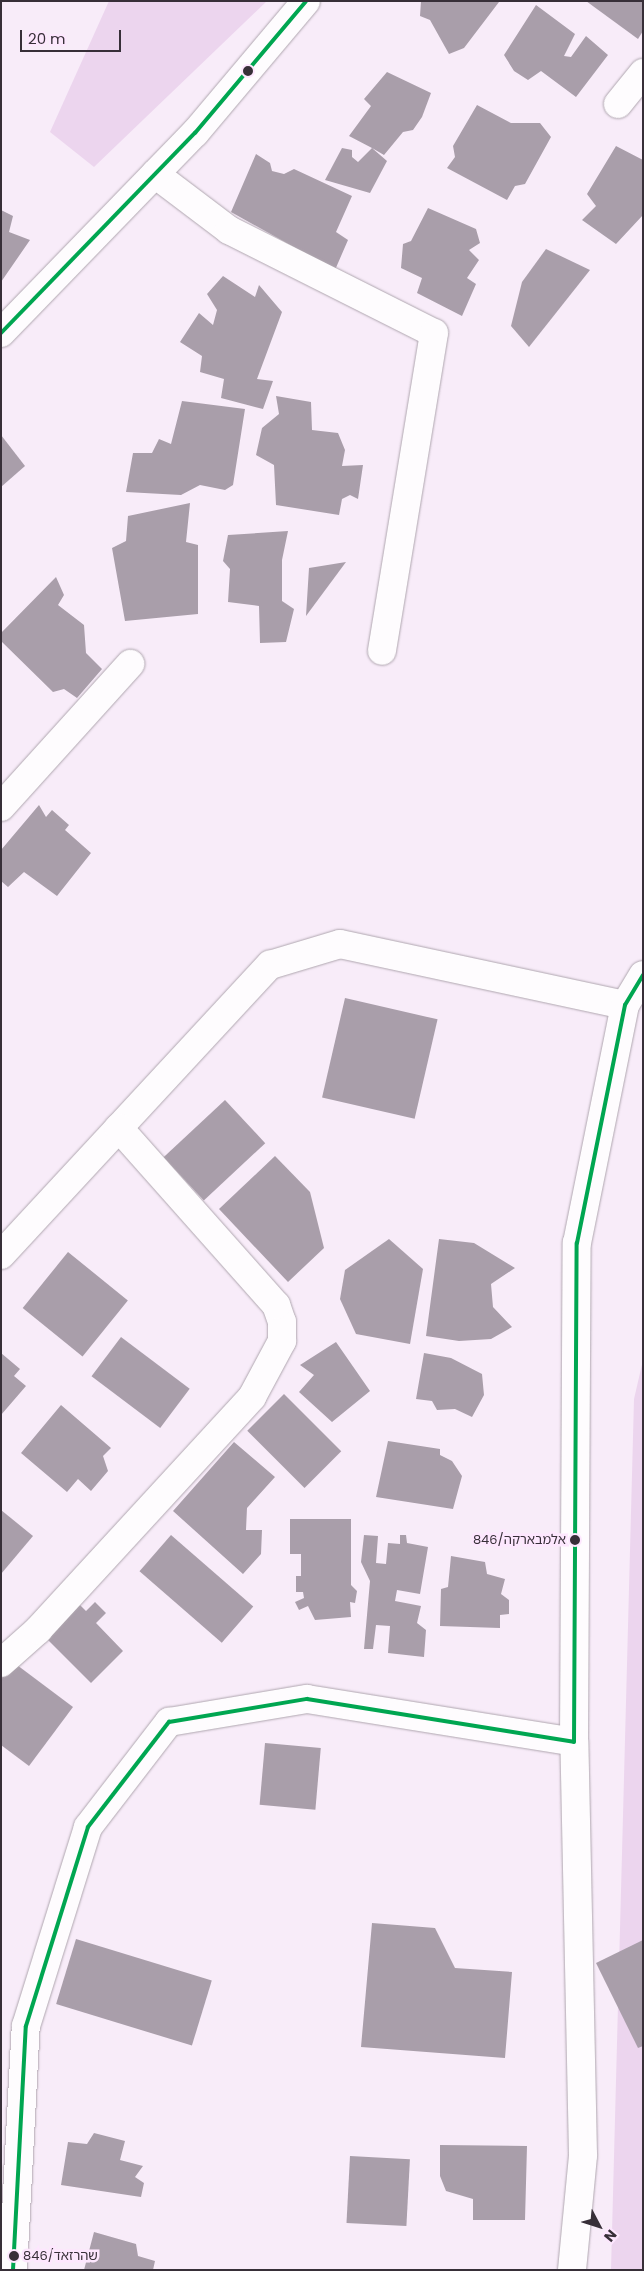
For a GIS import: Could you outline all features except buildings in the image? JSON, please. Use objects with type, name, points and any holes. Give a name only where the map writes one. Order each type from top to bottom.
[{"type":"street","points":[[1,333],[155,174],[306,1]]},
{"type":"street","points":[[618,104],[643,73]]},
{"type":"street","points":[[155,174],[229,230],[434,334],[382,650]]},
{"type":"street","points":[[1,807],[130,664]]},
{"type":"street","points":[[1,1255],[270,965],[340,944],[625,1005]]},
{"type":"street","points":[[572,2270],[583,2155],[574,1742],[577,1243],[625,1005],[643,975]]},
{"type":"street","points":[[1,1663],[38,1630],[252,1397],[282,1341],[282,1322],[276,1305],[119,1128]]},
{"type":"street","points":[[13,2270],[26,2026],[88,1827],[169,1722],[307,1699],[574,1742]]},
{"type":"shaded area","points":[[109,1],[267,1],[94,167],[50,132]]},
{"type":"shaded area","points":[[643,1360],[643,2270],[611,2270],[634,1399]]},
{"type":"transit line","points":[[1,333],[195,133],[306,1]]},
{"type":"transit line","points":[[574,1742],[577,1243],[625,1005],[643,975]]},
{"type":"transit line","points":[[13,2270],[26,2026],[88,1827],[169,1722],[307,1699],[574,1742]]},
{"type":"place","name":"אלמבארקה/846","points":[[575,1540]]},
{"type":"place","name":"846/שהרזאד","points":[[14,2256]]}]
